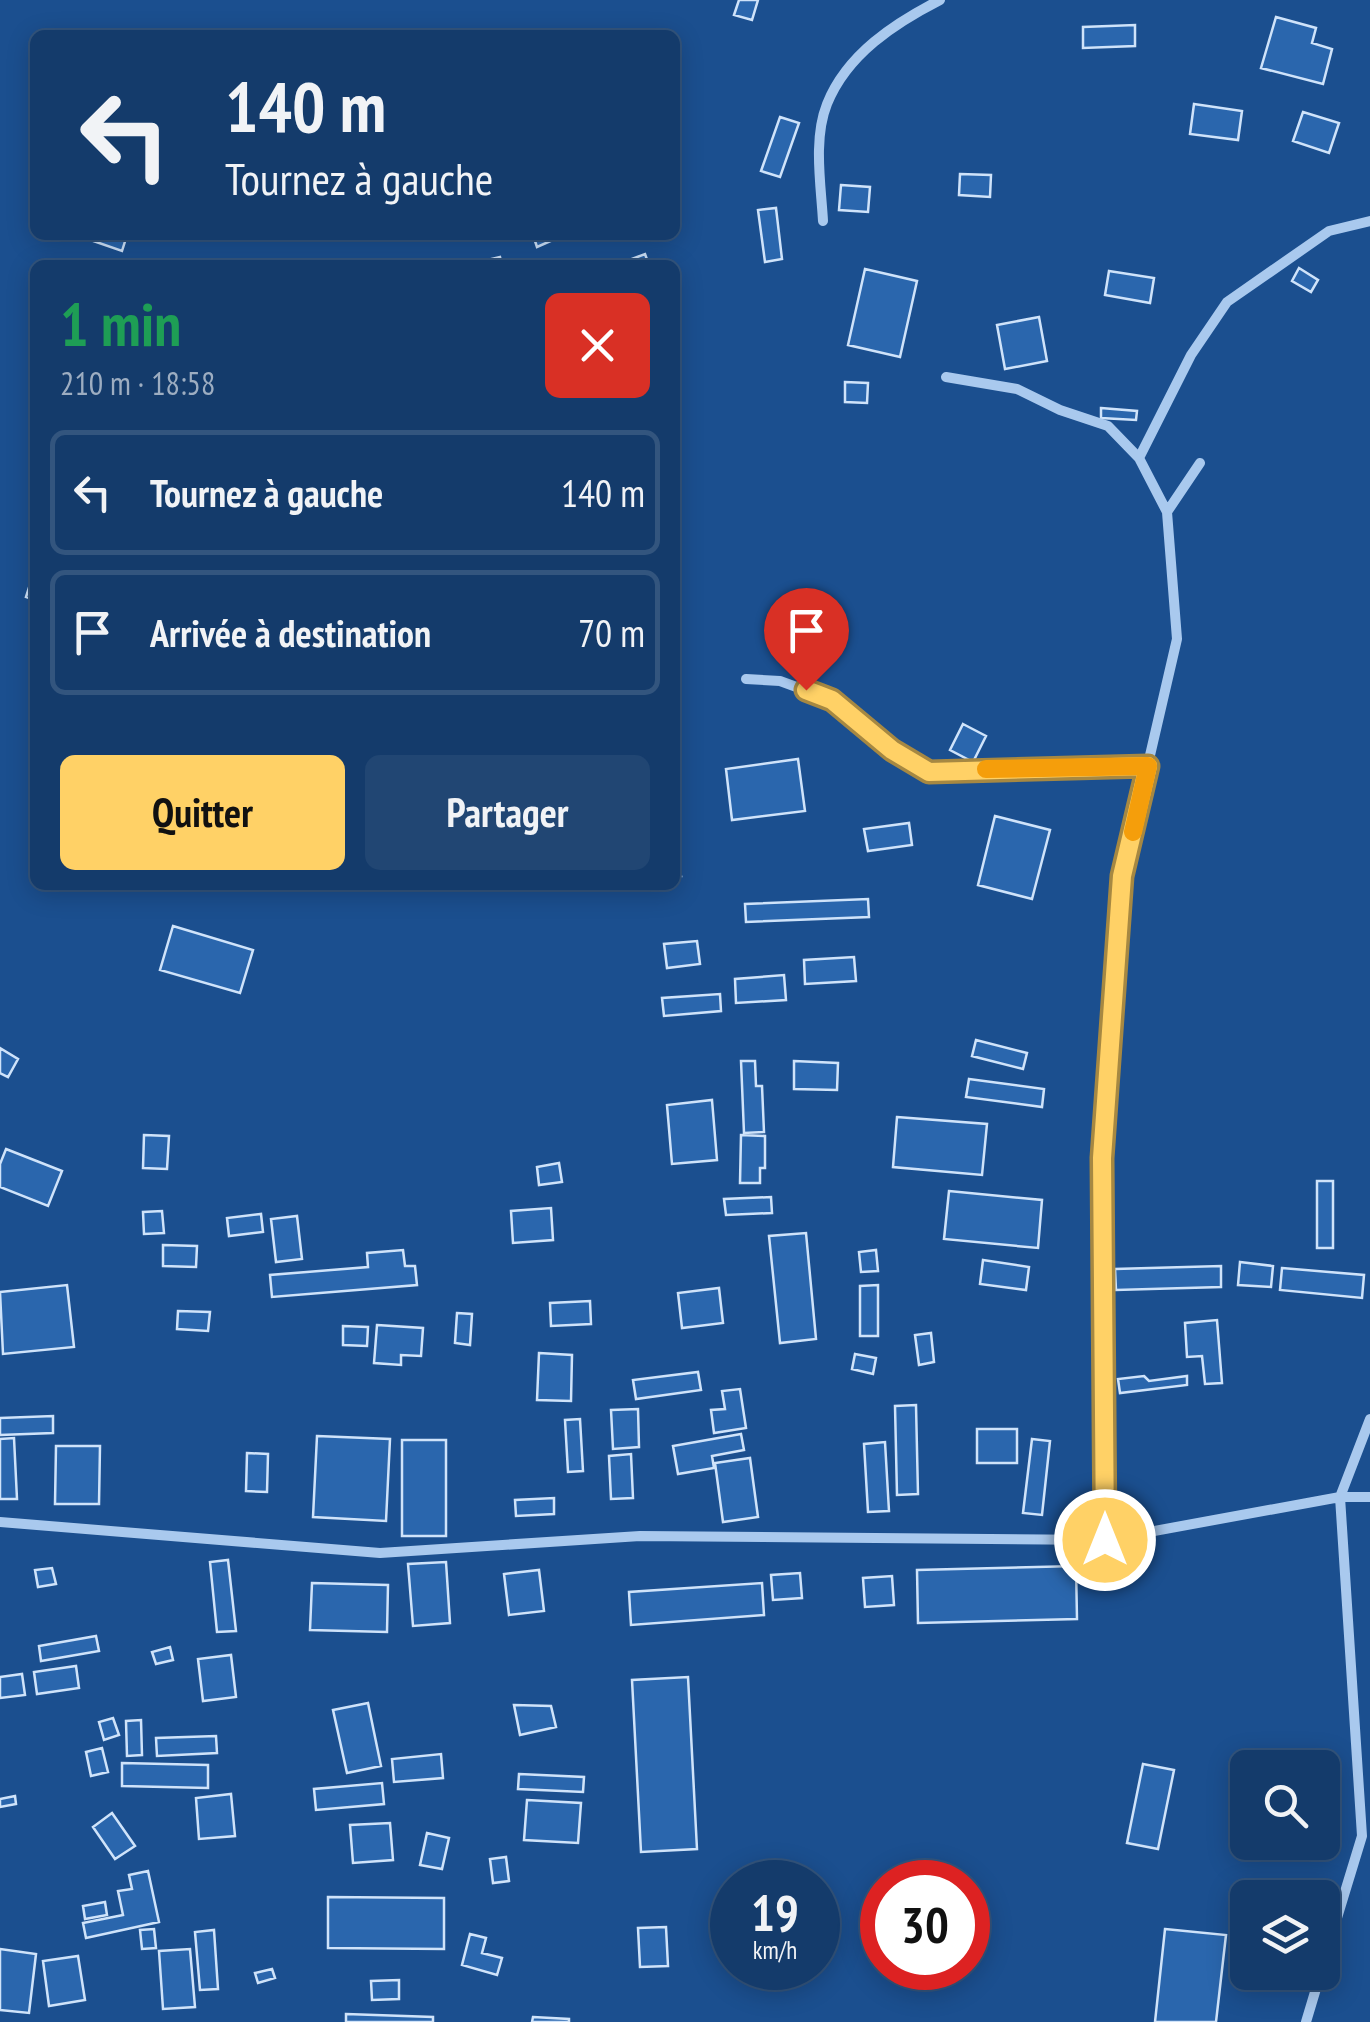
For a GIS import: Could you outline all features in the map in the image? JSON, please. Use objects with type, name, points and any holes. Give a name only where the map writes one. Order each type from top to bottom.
[{"type":"street","points":[[823,221],[820,152],[826,105],[856,58],[900,20],[940,0]]},
{"type":"street","points":[[1139,458],[1191,354],[1226,302],[1328,232],[1370,221]]},
{"type":"street","points":[[946,377],[1017,389],[1060,410],[1108,426],[1139,458],[1166,512],[1177,639],[1122,876],[1102,1158],[1105,1540]]},
{"type":"street","points":[[1166,512],[1200,463]]},
{"type":"street","points":[[746,680],[780,681],[832,700],[892,750],[929,772],[1148,766]]},
{"type":"street","points":[[1340,1910],[1362,1836],[1340,1497],[1370,1419]]},
{"type":"street","points":[[0,1522],[380,1553],[640,1536],[1105,1540],[1340,1497],[1370,1496]]},
{"type":"street","points":[[1306,2022],[1316,1990]]},
{"type":"building","points":[[739,0],[758,0],[752,20],[734,15]]},
{"type":"building","points":[[1276,17],[1316,28],[1312,43],[1332,49],[1323,84],[1261,68]]},
{"type":"building","points":[[1135,25],[1135,46],[1083,48],[1083,27]]},
{"type":"building","points":[[1194,104],[1242,111],[1238,140],[1190,134]]},
{"type":"building","points":[[1303,112],[1339,123],[1329,153],[1293,141]]},
{"type":"building","points":[[780,117],[799,123],[780,177],[761,171]]},
{"type":"building","points":[[960,174],[991,175],[990,197],[959,195]]},
{"type":"building","points":[[841,185],[870,187],[868,212],[839,210]]},
{"type":"building","points":[[776,208],[782,259],[765,262],[758,210]]},
{"type":"building","points":[[90,240],[125,240],[122,251]]},
{"type":"building","points":[[535,240],[553,240],[537,247]]},
{"type":"building","points":[[1299,268],[1318,280],[1311,292],[1292,281]]},
{"type":"building","points":[[865,269],[917,281],[900,357],[848,345]]},
{"type":"building","points":[[1109,271],[1154,278],[1150,303],[1105,295]]},
{"type":"building","points":[[1039,317],[1047,361],[1005,369],[997,325]]},
{"type":"building","points":[[845,382],[868,383],[867,403],[845,402]]},
{"type":"building","points":[[1101,408],[1137,411],[1136,420],[1101,418]]},
{"type":"building","points":[[963,724],[986,736],[973,762],[950,750]]},
{"type":"building","points":[[798,759],[805,811],[732,820],[726,769]]},
{"type":"building","points":[[995,816],[1050,830],[1032,899],[978,885]]},
{"type":"building","points":[[909,823],[912,845],[868,851],[864,829]]},
{"type":"building","points":[[868,899],[869,917],[746,922],[745,904]]},
{"type":"building","points":[[173,926],[253,950],[240,993],[160,970]]},
{"type":"building","points":[[697,941],[700,964],[667,968],[664,944]]},
{"type":"building","points":[[854,957],[856,981],[805,984],[804,960]]},
{"type":"building","points":[[784,975],[786,1000],[736,1003],[735,979]]},
{"type":"building","points":[[720,994],[721,1011],[664,1016],[662,998]]},
{"type":"building","points":[[976,1040],[1027,1053],[1023,1069],[972,1056]]},
{"type":"building","points":[[0,1048],[18,1059],[8,1077],[0,1073]]},
{"type":"building","points":[[741,1061],[755,1061],[756,1086],[762,1086],[764,1132],[744,1133]]},
{"type":"building","points":[[794,1061],[838,1063],[837,1090],[794,1089]]},
{"type":"building","points":[[969,1079],[1044,1089],[1042,1107],[966,1097]]},
{"type":"building","points":[[712,1100],[717,1160],[672,1164],[667,1105]]},
{"type":"building","points":[[897,1117],[987,1124],[982,1175],[893,1167]]},
{"type":"building","points":[[144,1135],[169,1136],[167,1169],[143,1168]]},
{"type":"building","points":[[741,1135],[765,1136],[765,1168],[760,1168],[760,1183],[740,1183]]},
{"type":"building","points":[[6,1149],[62,1171],[48,1206],[0,1187],[0,1164]]},
{"type":"building","points":[[559,1163],[562,1182],[539,1185],[537,1167]]},
{"type":"building","points":[[1317,1181],[1333,1181],[1333,1248],[1317,1248]]},
{"type":"building","points":[[949,1191],[1042,1200],[1038,1248],[944,1239]]},
{"type":"building","points":[[771,1197],[772,1213],[726,1215],[724,1199]]},
{"type":"building","points":[[551,1208],[553,1240],[513,1243],[511,1211]]},
{"type":"building","points":[[162,1211],[164,1233],[144,1234],[143,1212]]},
{"type":"building","points":[[261,1214],[263,1232],[229,1236],[227,1218]]},
{"type":"building","points":[[297,1216],[302,1259],[276,1262],[271,1219]]},
{"type":"building","points":[[806,1233],[816,1339],[780,1343],[769,1236]]},
{"type":"building","points":[[163,1245],[197,1246],[196,1267],[163,1266]]},
{"type":"building","points":[[403,1250],[405,1266],[415,1266],[417,1285],[272,1297],[270,1275],[368,1267],[367,1253]]},
{"type":"building","points":[[876,1250],[878,1271],[861,1272],[859,1252]]},
{"type":"building","points":[[983,1260],[1029,1267],[1026,1290],[980,1284]]},
{"type":"building","points":[[1240,1262],[1273,1266],[1271,1287],[1238,1285]]},
{"type":"building","points":[[1221,1266],[1221,1287],[1116,1290],[1115,1269]]},
{"type":"building","points":[[1282,1268],[1364,1275],[1362,1298],[1280,1290]]},
{"type":"building","points":[[67,1285],[74,1347],[3,1354],[0,1292]]},
{"type":"building","points":[[878,1285],[878,1336],[860,1336],[860,1286]]},
{"type":"building","points":[[719,1288],[723,1323],[682,1328],[678,1293]]},
{"type":"building","points":[[590,1301],[591,1324],[551,1326],[550,1303]]},
{"type":"building","points":[[178,1311],[210,1312],[208,1331],[177,1329]]},
{"type":"building","points":[[457,1313],[472,1314],[470,1345],[455,1343]]},
{"type":"building","points":[[1217,1320],[1222,1383],[1205,1384],[1202,1356],[1187,1357],[1185,1323]]},
{"type":"building","points":[[377,1325],[423,1328],[421,1356],[401,1355],[401,1365],[374,1363]]},
{"type":"building","points":[[343,1326],[368,1327],[367,1346],[343,1345]]},
{"type":"building","points":[[931,1333],[934,1362],[919,1365],[915,1335]]},
{"type":"building","points":[[539,1353],[572,1355],[571,1401],[537,1400]]},
{"type":"building","points":[[855,1354],[876,1358],[873,1374],[852,1369]]},
{"type":"building","points":[[698,1372],[701,1390],[636,1399],[633,1380]]},
{"type":"building","points":[[1144,1376],[1149,1381],[1187,1376],[1187,1385],[1120,1393],[1118,1379]]},
{"type":"building","points":[[740,1389],[746,1428],[714,1433],[711,1410],[725,1409],[722,1391]]},
{"type":"building","points":[[916,1405],[918,1494],[897,1495],[895,1406]]},
{"type":"building","points":[[638,1409],[639,1447],[613,1449],[611,1410]]},
{"type":"building","points":[[53,1416],[53,1433],[0,1435],[0,1418]]},
{"type":"building","points":[[580,1419],[583,1471],[568,1472],[565,1420]]},
{"type":"building","points":[[977,1429],[1017,1429],[1017,1463],[977,1463]]},
{"type":"building","points":[[741,1434],[744,1450],[712,1456],[714,1468],[678,1474],[673,1446]]},
{"type":"building","points":[[317,1436],[390,1439],[386,1521],[313,1517]]},
{"type":"building","points":[[14,1438],[17,1499],[0,1499],[0,1439]]},
{"type":"building","points":[[1032,1439],[1050,1441],[1042,1515],[1023,1513]]},
{"type":"building","points":[[402,1440],[446,1440],[446,1536],[402,1536]]},
{"type":"building","points":[[885,1442],[889,1511],[868,1512],[864,1444]]},
{"type":"building","points":[[56,1446],[100,1446],[99,1504],[55,1504]]},
{"type":"building","points":[[247,1453],[268,1454],[267,1492],[246,1491]]},
{"type":"building","points":[[631,1454],[633,1498],[611,1499],[609,1456]]},
{"type":"building","points":[[750,1458],[758,1517],[723,1522],[715,1463]]},
{"type":"building","points":[[554,1498],[554,1514],[516,1516],[515,1500]]},
{"type":"building","points":[[228,1560],[236,1631],[217,1632],[210,1562]]},
{"type":"building","points":[[446,1562],[450,1623],[413,1626],[408,1564]]},
{"type":"building","points":[[1076,1566],[1077,1619],[918,1623],[917,1570]]},
{"type":"building","points":[[52,1568],[56,1584],[38,1587],[35,1570]]},
{"type":"building","points":[[539,1570],[544,1611],[509,1615],[504,1574]]},
{"type":"building","points":[[800,1573],[802,1598],[773,1600],[771,1575]]},
{"type":"building","points":[[892,1576],[894,1605],[865,1607],[863,1578]]},
{"type":"building","points":[[312,1583],[388,1585],[387,1632],[310,1630]]},
{"type":"building","points":[[762,1583],[764,1615],[631,1625],[629,1592]]},
{"type":"building","points":[[96,1636],[99,1651],[41,1661],[39,1646]]},
{"type":"building","points":[[170,1647],[173,1660],[156,1664],[152,1652]]},
{"type":"building","points":[[231,1655],[236,1697],[203,1701],[198,1659]]},
{"type":"building","points":[[76,1666],[79,1688],[37,1694],[34,1672]]},
{"type":"building","points":[[22,1674],[25,1695],[0,1698],[0,1677]]},
{"type":"building","points":[[688,1677],[697,1849],[641,1852],[632,1680]]},
{"type":"building","points":[[368,1703],[381,1766],[347,1773],[333,1710]]},
{"type":"building","points":[[514,1705],[551,1706],[556,1727],[520,1735]]},
{"type":"building","points":[[113,1718],[119,1735],[104,1740],[99,1722]]},
{"type":"building","points":[[141,1720],[142,1755],[127,1756],[126,1721]]},
{"type":"building","points":[[216,1736],[217,1753],[157,1756],[156,1738]]},
{"type":"building","points":[[102,1748],[108,1772],[91,1776],[86,1752]]},
{"type":"building","points":[[441,1754],[443,1778],[394,1782],[392,1759]]},
{"type":"building","points":[[122,1763],[208,1765],[208,1788],[122,1786]]},
{"type":"building","points":[[1143,1764],[1174,1770],[1158,1849],[1127,1843]]},
{"type":"building","points":[[519,1774],[584,1777],[583,1792],[518,1789]]},
{"type":"building","points":[[382,1783],[384,1804],[316,1810],[314,1789]]},
{"type":"building","points":[[231,1794],[235,1836],[199,1839],[196,1798]]},
{"type":"building","points":[[15,1796],[16,1804],[0,1807],[0,1799]]},
{"type":"building","points":[[527,1800],[581,1803],[578,1843],[524,1840]]},
{"type":"building","points":[[112,1813],[135,1846],[115,1859],[93,1827]]},
{"type":"building","points":[[390,1823],[393,1860],[353,1863],[350,1825]]},
{"type":"building","points":[[427,1833],[449,1838],[442,1869],[420,1865]]},
{"type":"building","points":[[506,1857],[509,1881],[493,1883],[490,1859]]},
{"type":"building","points":[[148,1871],[159,1922],[86,1938],[83,1923],[123,1915],[118,1891],[132,1889],[129,1875]]},
{"type":"building","points":[[328,1897],[444,1898],[444,1949],[328,1948]]},
{"type":"building","points":[[105,1902],[107,1915],[85,1919],[83,1906]]},
{"type":"building","points":[[666,1927],[668,1966],[640,1967],[638,1928]]},
{"type":"building","points":[[154,1929],[156,1948],[142,1949],[140,1930]]},
{"type":"building","points":[[1165,1929],[1226,1935],[1216,2022],[1155,2022]]},
{"type":"building","points":[[214,1930],[218,1989],[200,1990],[195,1932]]},
{"type":"building","points":[[470,1934],[486,1938],[482,1953],[502,1958],[497,1975],[462,1965]]},
{"type":"building","points":[[0,1949],[36,1954],[29,2013],[0,2010]]},
{"type":"building","points":[[190,1949],[195,2007],[163,2009],[159,1951]]},
{"type":"building","points":[[78,1956],[85,2000],[49,2006],[43,1961]]},
{"type":"building","points":[[272,1969],[275,1978],[258,1983],[255,1973]]},
{"type":"building","points":[[399,1980],[399,1999],[372,2000],[371,1981]]},
{"type":"building","points":[[346,2014],[433,2017],[433,2022],[346,2022]]},
{"type":"building","points":[[533,2017],[569,2019],[569,2022],[532,2022]]},
{"type":"slow traffic","points":[[986,769],[1148,766],[1133,832]]},
{"type":"route","points":[[806,690],[832,700],[892,750],[929,772],[1148,766],[1122,876],[1102,1158],[1105,1540]]}]
